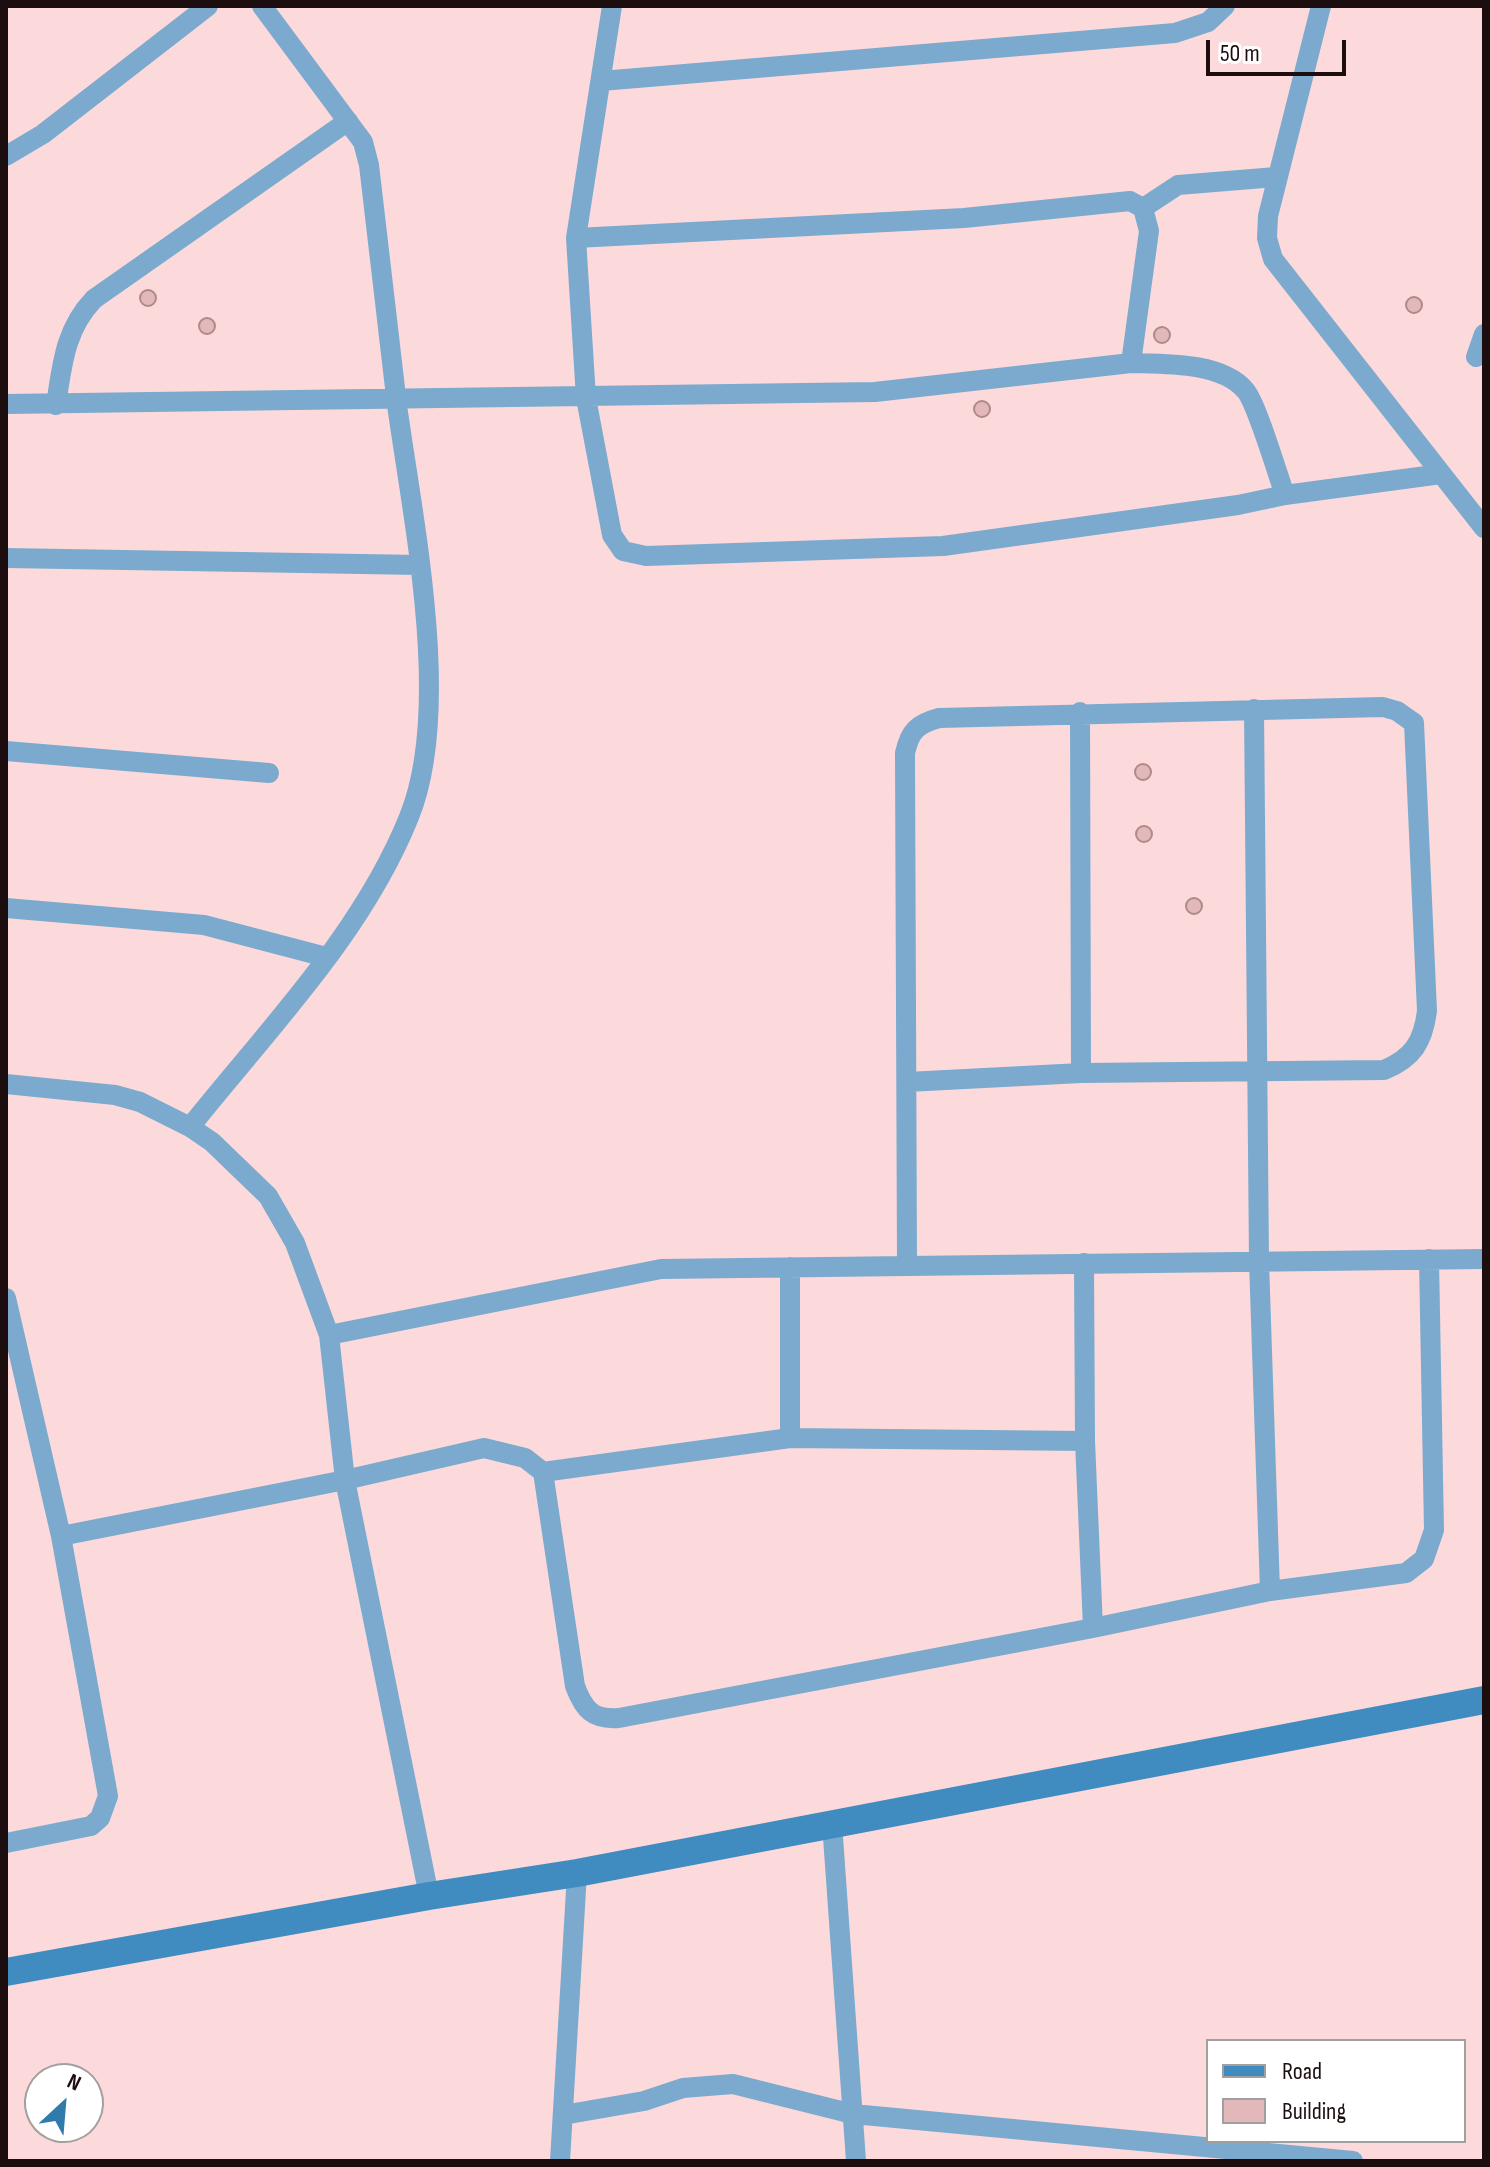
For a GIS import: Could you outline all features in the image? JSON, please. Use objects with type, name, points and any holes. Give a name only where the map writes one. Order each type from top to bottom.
[{"type":"street","points":[[6,156],[43,134],[208,6]]},
{"type":"street","points":[[190,1127],[362,909],[409,818],[426,759],[429,689],[420,565],[369,165],[363,142],[262,6]]},
{"type":"street","points":[[612,6],[576,238],[586,398],[612,535],[617,545],[634,555],[943,546],[1441,474]]},
{"type":"street","points":[[601,81],[1175,33],[1208,22],[1225,6]]},
{"type":"street","points":[[1321,6],[1268,216],[1267,238],[1273,259],[1484,528]]},
{"type":"street","points":[[56,405],[66,342],[73,326],[94,299],[348,121]]},
{"type":"street","points":[[1143,208],[1178,185],[1276,177]]},
{"type":"street","points":[[576,238],[964,218],[1130,201],[1143,208],[1149,231],[1131,363]]},
{"type":"street","points":[[1476,357],[1484,334]]},
{"type":"street","points":[[6,404],[875,392],[1131,363],[1206,370],[1228,377],[1247,391],[1285,495]]},
{"type":"street","points":[[6,558],[420,565]]},
{"type":"street","points":[[907,1082],[1081,1073],[1259,1074],[1384,1070],[1413,1053],[1424,1036],[1427,1011],[1414,723],[1397,711],[1383,707],[1254,709],[939,718],[920,724],[912,731],[905,753],[907,1265]]},
{"type":"street","points":[[1254,709],[1259,1261],[1270,1591]]},
{"type":"street","points":[[1080,712],[1081,1073]]},
{"type":"street","points":[[6,751],[269,773]]},
{"type":"street","points":[[6,908],[204,925],[326,957]]},
{"type":"street","points":[[6,1084],[115,1095],[140,1102],[190,1127],[221,1151],[268,1196],[295,1243],[329,1335],[345,1480],[429,1896]]},
{"type":"street","points":[[61,1536],[345,1480],[484,1448],[525,1458],[543,1472],[575,1686],[582,1706],[594,1716],[619,1718],[1093,1628],[1270,1591],[1406,1573],[1424,1559],[1431,1544],[1429,1259]]},
{"type":"street","points":[[329,1335],[628,1274],[699,1267],[1484,1259]]},
{"type":"street","points":[[1084,1263],[1085,1441],[1093,1628]]},
{"type":"street","points":[[790,1267],[790,1438]]},
{"type":"street","points":[[6,1298],[61,1536],[108,1796],[107,1805],[91,1826],[6,1843]]},
{"type":"street","points":[[543,1472],[790,1438],[1085,1441]]},
{"type":"street","points":[[6,1972],[429,1896],[577,1873],[1484,1700]]},
{"type":"street","points":[[832,1823],[856,2161]]},
{"type":"street","points":[[560,2161],[577,1873]]},
{"type":"street","points":[[563,2115],[644,2101],[683,2088],[733,2084],[853,2114],[1353,2161]]},
{"type":"building","points":[[148,290],[154,292],[154,304],[148,306],[142,304],[140,298],[142,292]]},
{"type":"building","points":[[1414,297],[1420,299],[1420,311],[1414,313],[1408,311],[1406,305],[1408,299]]},
{"type":"building","points":[[207,318],[213,320],[213,332],[207,334],[201,332],[199,326],[201,320]]},
{"type":"building","points":[[1162,327],[1168,329],[1168,341],[1162,343],[1156,341],[1154,335],[1156,329]]},
{"type":"building","points":[[982,401],[988,403],[988,415],[982,417],[976,415],[974,409],[976,403]]},
{"type":"building","points":[[1143,764],[1149,766],[1149,778],[1143,780],[1137,778],[1135,772],[1137,766]]},
{"type":"building","points":[[1144,826],[1150,828],[1150,840],[1144,842],[1138,840],[1136,834],[1138,828]]},
{"type":"building","points":[[1194,898],[1200,900],[1200,912],[1194,914],[1188,912],[1186,906],[1188,900]]}]
